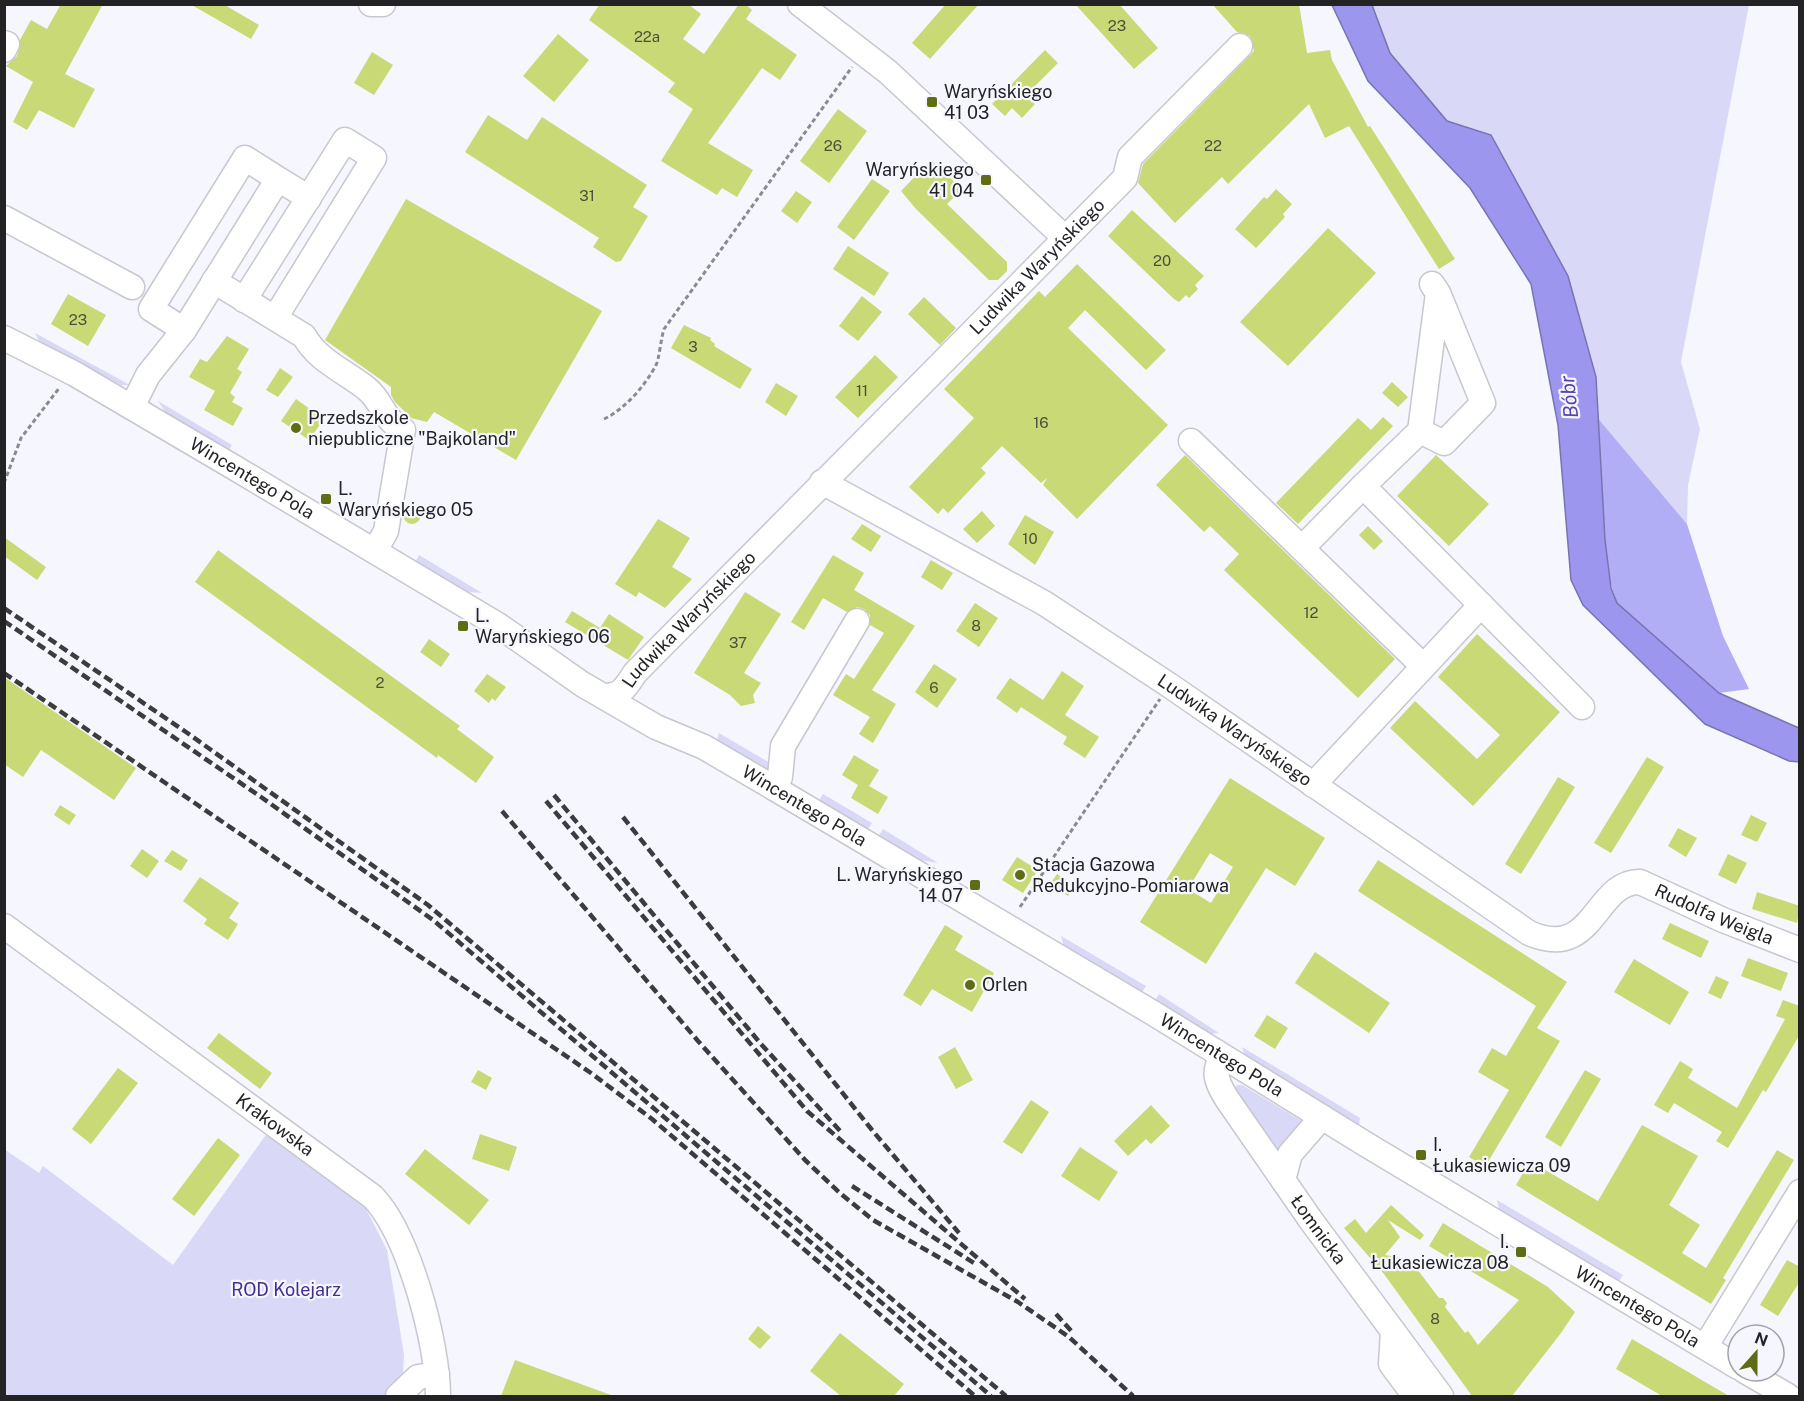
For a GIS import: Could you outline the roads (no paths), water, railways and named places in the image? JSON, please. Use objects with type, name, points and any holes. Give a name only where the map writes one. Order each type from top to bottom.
[{"type":"street","points":[[371,4],[374,7],[383,4]]},
{"type":"street","points":[[800,4],[888,72],[1065,238]]},
{"type":"street","points":[[4,43],[7,44],[4,50]]},
{"type":"street","name":"Ludwika Waryńskiego","points":[[613,693],[636,673],[822,482],[1125,178],[1130,157],[1240,46]]},
{"type":"street","points":[[244,300],[345,140],[374,158],[275,318]]},
{"type":"street","points":[[184,330],[151,309],[245,158],[309,198]]},
{"type":"street","points":[[132,407],[148,375],[184,330],[278,179]]},
{"type":"street","points":[[4,218],[132,287]]},
{"type":"street","points":[[214,281],[304,336],[313,351],[369,391],[390,422],[404,430],[386,531],[375,551]]},
{"type":"street","points":[[1302,548],[1420,431],[1435,289],[1483,403],[1444,443],[1420,431]]},
{"type":"street","name":"Wincentego Pola","points":[[4,338],[132,407],[375,551],[498,625],[551,664],[663,713],[704,747],[1726,1360]]},
{"type":"street","points":[[1191,441],[1423,666]]},
{"type":"street","name":"Ludwika Waryńskiego","points":[[822,482],[1044,603],[1169,685],[1541,938],[1553,940],[1576,934],[1596,916],[1619,887],[1630,881]]},
{"type":"street","points":[[1363,486],[1582,707]]},
{"type":"street","points":[[1313,785],[1481,605]]},
{"type":"street","points":[[774,788],[780,777],[783,746],[857,621]]},
{"type":"street","name":"Rudolfa Weigla","points":[[1630,881],[1653,886],[1723,920],[1800,950]]},
{"type":"street","name":"Krakowska","points":[[4,926],[373,1197],[386,1210],[401,1239],[429,1331],[437,1385]]},
{"type":"street","name":"Łomnicka","points":[[1222,1056],[1215,1068],[1217,1082],[1283,1179],[1441,1396]]},
{"type":"street","points":[[1283,1179],[1290,1155],[1322,1117]]},
{"type":"street","points":[[1705,1347],[1800,1192]]},
{"type":"street","points":[[1393,1331],[1391,1364],[1415,1396]]},
{"type":"street","points":[[398,1396],[418,1377],[437,1385]]},
{"type":"street","points":[[1766,1383],[1788,1396]]},
{"type":"water","name":"Bóbr","points":[[1332,5],[1372,5],[1390,53],[1447,121],[1491,135],[1568,276],[1596,377],[1605,540],[1611,588],[1617,603],[1719,693],[1799,728],[1799,762],[1789,761],[1705,724],[1583,605],[1571,580],[1558,425],[1531,284],[1470,188],[1368,81]]},
{"type":"railway","points":[[4,608],[186,732],[428,905],[1006,1396]]},
{"type":"railway","points":[[4,621],[261,797],[433,920],[991,1396]]},
{"type":"railway","points":[[4,673],[591,1073],[652,1119],[975,1396]]},
{"type":"railway","points":[[554,795],[761,1044],[842,1133]]},
{"type":"railway","points":[[546,801],[807,1111],[1025,1299]]},
{"type":"railway","points":[[502,811],[698,1041],[805,1160],[841,1194],[873,1220],[1018,1302],[1069,1337],[1133,1396]]},
{"type":"railway","points":[[623,817],[872,1130],[959,1233]]},
{"type":"railway","points":[[852,1186],[974,1263]]},
{"type":"railway","points":[[1056,1314],[1074,1334]]},
{"type":"place","name":"Waryńskiego 41 03","points":[[932,102]]},
{"type":"place","name":"Waryńskiego 41 04","points":[[986,180]]},
{"type":"place","name":"Przedszkole niepubliczne \"Bajkoland\"","points":[[296,428]]},
{"type":"place","name":"L. Waryńskiego 05","points":[[326,499]]},
{"type":"place","name":"L. Waryńskiego 06","points":[[463,626]]},
{"type":"place","name":"Stacja Gazowa Redukcyjno-Pomiarowa","points":[[1020,875]]},
{"type":"place","name":"L. Waryńskiego 14 07","points":[[975,885]]},
{"type":"place","name":"Orlen","points":[[970,985]]},
{"type":"place","name":"I. Łukasiewicza 09","points":[[1421,1155]]},
{"type":"place","name":"I. Łukasiewicza 08","points":[[1521,1252]]},
{"type":"park label","name":"ROD Kolejarz","points":[[286,1290]]}]
